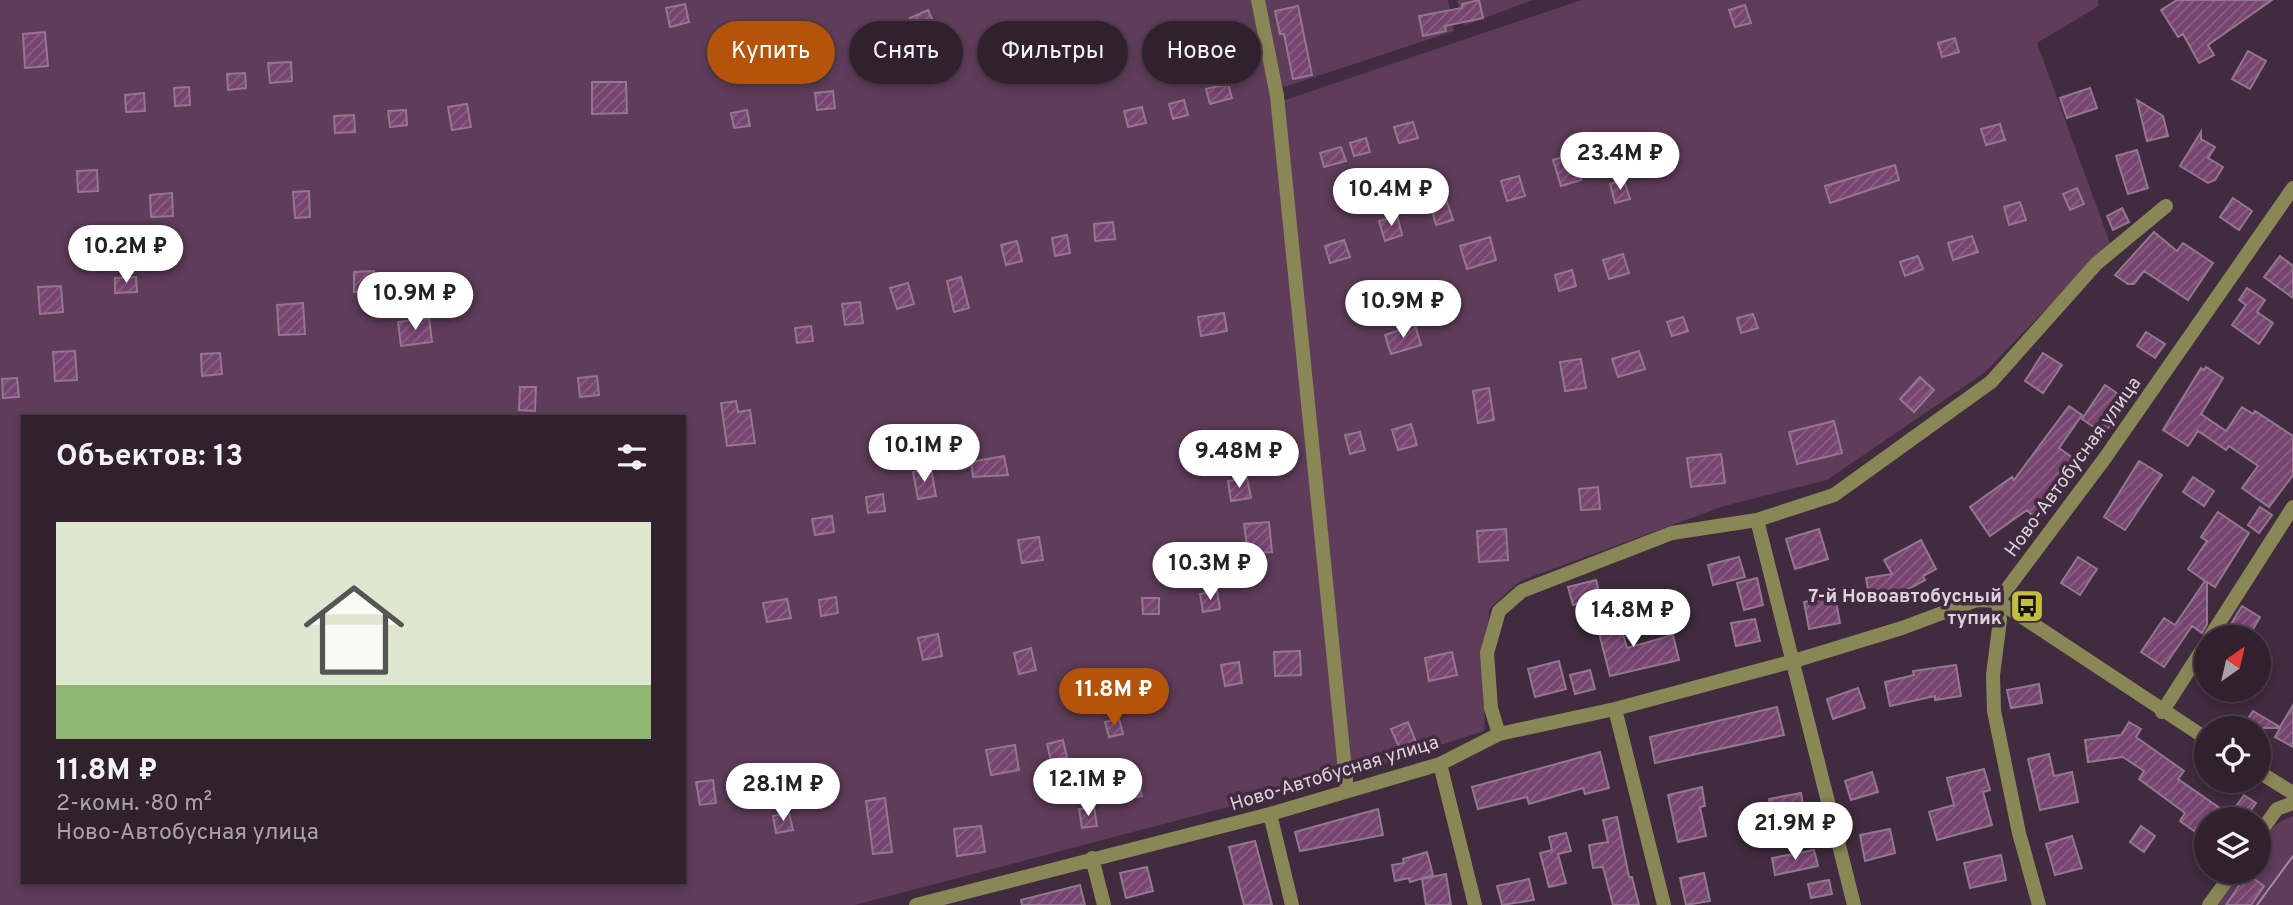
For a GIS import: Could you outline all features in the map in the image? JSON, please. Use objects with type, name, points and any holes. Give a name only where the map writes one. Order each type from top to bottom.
[{"type":"street","points":[[1258,0],[1277,96],[1347,790]]},
{"type":"street","name":"Ново-Автобусная улица","points":[[916,905],[1270,814],[1440,764],[1499,734],[1615,709],[1794,661],[1902,628],[1978,600],[1998,601],[2105,458],[2293,188]]},
{"type":"street","points":[[1499,734],[1491,708],[1488,653],[1499,611],[1522,591],[1672,534],[1757,520],[1834,495],[1991,382],[2096,264],[2166,206]]},
{"type":"street","points":[[2218,625],[2293,507]]},
{"type":"street","points":[[1757,520],[1854,905]]},
{"type":"street","points":[[1998,601],[2194,731]]},
{"type":"street","points":[[1998,601],[2000,620],[1993,675],[1994,711],[2019,833],[2039,905]]},
{"type":"street","points":[[2162,712],[2194,662]]},
{"type":"street","points":[[1615,709],[1664,905]]},
{"type":"street","points":[[1440,764],[1475,905]]},
{"type":"street","points":[[2271,779],[2293,793]]},
{"type":"street","points":[[2271,817],[2277,809],[2293,803]]},
{"type":"street","points":[[1270,814],[1293,905]]},
{"type":"street","points":[[1092,858],[1104,905]]},
{"type":"street","points":[[2209,905],[2224,884]]},
{"type":"shaded area","points":[[0,0],[1253,0],[1257,21],[1142,21],[1142,84],[1261,84],[1261,42],[1273,104],[1582,0],[2098,0],[2099,6],[2037,43],[2110,243],[1984,373],[1827,480],[1724,506],[1520,581],[1489,609],[1484,731],[1339,778],[855,905],[0,905]]},
{"type":"shaded area","points":[[1263,0],[1448,0],[1454,31],[1284,87],[1279,84]]},
{"type":"shaded area","points":[[1457,0],[1533,0],[1466,25],[1461,20]]},
{"type":"shaded area","points":[[2293,816],[2293,905],[2218,905],[2233,884],[2271,884],[2271,830]]},
{"type":"building","points":[[1479,0],[1483,18],[1445,26],[1446,31],[1423,36],[1419,16],[1462,8],[1462,4]]},
{"type":"building","points":[[2177,0],[2272,0],[2208,45],[2214,55],[2199,63],[2183,34],[2178,37],[2161,10]]},
{"type":"building","points":[[685,4],[689,22],[670,27],[666,8]]},
{"type":"building","points":[[1745,5],[1751,23],[1735,27],[1729,10]]},
{"type":"building","points":[[1298,6],[1312,75],[1293,79],[1284,34],[1280,34],[1275,11]]},
{"type":"building","points":[[928,10],[933,21],[911,21],[910,18]]},
{"type":"building","points":[[45,32],[48,66],[25,68],[23,34]]},
{"type":"building","points":[[1955,38],[1959,52],[1942,57],[1938,43]]},
{"type":"building","points":[[2248,51],[2266,61],[2250,89],[2232,79]]},
{"type":"building","points":[[291,62],[292,81],[270,83],[268,63]]},
{"type":"building","points":[[245,73],[246,88],[228,90],[227,74]]},
{"type":"building","points":[[592,82],[626,82],[627,113],[592,114]]},
{"type":"building","points":[[1228,84],[1232,98],[1210,104],[1206,89]]},
{"type":"building","points":[[189,87],[190,105],[175,106],[174,88]]},
{"type":"building","points":[[2090,88],[2097,108],[2067,118],[2060,98]]},
{"type":"building","points":[[833,91],[835,108],[817,110],[815,93]]},
{"type":"building","points":[[144,93],[145,111],[126,112],[125,95]]},
{"type":"building","points":[[1184,100],[1188,115],[1173,119],[1169,104]]},
{"type":"building","points":[[2137,100],[2163,116],[2168,136],[2147,141]]},
{"type":"building","points":[[467,104],[471,127],[452,130],[448,107]]},
{"type":"building","points":[[1142,107],[1146,123],[1128,127],[1124,111]]},
{"type":"building","points":[[406,110],[407,125],[390,127],[388,111]]},
{"type":"building","points":[[747,110],[750,126],[734,128],[731,113]]},
{"type":"building","points":[[354,115],[355,132],[335,133],[334,116]]},
{"type":"building","points":[[1413,122],[1418,138],[1399,143],[1394,127]]},
{"type":"building","points":[[2000,124],[2005,140],[1986,145],[1981,129]]},
{"type":"building","points":[[2201,132],[2201,139],[2215,147],[2208,158],[2223,167],[2215,180],[2208,183],[2180,166]]},
{"type":"building","points":[[1366,138],[1370,152],[1354,156],[1350,143]]},
{"type":"building","points":[[1341,147],[1346,161],[1324,167],[1320,153]]},
{"type":"building","points":[[2137,150],[2148,188],[2128,194],[2116,156]]},
{"type":"building","points":[[1574,154],[1581,180],[1561,186],[1553,160]]},
{"type":"building","points":[[1895,165],[1899,180],[1830,203],[1825,186]]},
{"type":"building","points":[[97,170],[98,191],[78,192],[77,171]]},
{"type":"building","points":[[1519,176],[1525,196],[1507,201],[1501,181]]},
{"type":"building","points":[[1624,180],[1630,199],[1615,203],[1610,184]]},
{"type":"building","points":[[2077,188],[2084,204],[2070,210],[2063,194]]},
{"type":"building","points":[[309,191],[310,217],[295,218],[293,192]]},
{"type":"building","points":[[172,193],[173,216],[151,217],[150,195]]},
{"type":"building","points":[[2233,198],[2252,211],[2239,230],[2220,217]]},
{"type":"building","points":[[1447,202],[1453,220],[1436,225],[1431,207]]},
{"type":"building","points":[[2020,202],[2026,220],[2009,225],[2004,207]]},
{"type":"building","points":[[2122,208],[2129,222],[2113,230],[2107,216]]},
{"type":"building","points":[[1397,215],[1402,235],[1385,241],[1379,221]]},
{"type":"building","points":[[1113,222],[1115,239],[1095,241],[1094,224]]},
{"type":"building","points":[[2154,232],[2177,251],[2183,243],[2213,263],[2188,300],[2144,271],[2134,284],[2128,284],[2115,275]]},
{"type":"building","points":[[1067,235],[1070,253],[1055,256],[1052,238]]},
{"type":"building","points":[[1972,236],[1978,252],[1953,260],[1948,243]]},
{"type":"building","points":[[1490,237],[1496,260],[1467,269],[1460,246]]},
{"type":"building","points":[[1344,240],[1350,257],[1330,263],[1325,246]]},
{"type":"building","points":[[1017,241],[1022,261],[1006,265],[1001,245]]},
{"type":"building","points":[[1623,254],[1629,273],[1609,279],[1603,260]]},
{"type":"building","points":[[1918,256],[1923,269],[1905,276],[1900,262]]},
{"type":"building","points":[[2280,256],[2293,266],[2293,298],[2264,277]]},
{"type":"building","points":[[1572,270],[1576,286],[1559,291],[1555,275]]},
{"type":"building","points":[[374,271],[374,292],[354,292],[354,272]]},
{"type":"building","points":[[136,277],[137,292],[115,293],[115,278]]},
{"type":"building","points":[[961,277],[969,308],[954,312],[947,281]]},
{"type":"building","points":[[908,283],[914,304],[897,309],[890,288]]},
{"type":"building","points":[[61,286],[63,312],[40,314],[38,287]]},
{"type":"building","points":[[2247,288],[2265,300],[2257,312],[2273,323],[2259,344],[2232,325],[2246,305],[2239,300]]},
{"type":"building","points":[[860,302],[863,323],[845,325],[842,304]]},
{"type":"building","points":[[303,303],[305,334],[279,335],[277,305]]},
{"type":"building","points":[[1224,313],[1227,331],[1201,336],[1198,317]]},
{"type":"building","points":[[1753,314],[1758,328],[1741,333],[1737,318]]},
{"type":"building","points":[[1683,317],[1688,331],[1672,336],[1667,322]]},
{"type":"building","points":[[429,318],[432,342],[401,346],[398,322]]},
{"type":"building","points":[[1415,325],[1421,345],[1391,354],[1385,335]]},
{"type":"building","points":[[811,326],[813,341],[797,343],[795,328]]},
{"type":"building","points":[[2146,332],[2165,344],[2155,358],[2137,346]]},
{"type":"building","points":[[75,351],[77,380],[55,381],[53,352]]},
{"type":"building","points":[[1639,351],[1645,369],[1618,377],[1612,359]]},
{"type":"building","points":[[220,353],[222,374],[202,376],[201,354]]},
{"type":"building","points":[[2043,353],[2062,365],[2043,393],[2025,381]]},
{"type":"building","points":[[1581,359],[1586,388],[1565,391],[1560,362]]},
{"type":"building","points":[[2206,367],[2223,378],[2201,414],[2226,431],[2242,407],[2253,414],[2255,411],[2293,436],[2293,475],[2269,507],[2242,488],[2258,466],[2229,446],[2226,450],[2198,431],[2188,446],[2163,430],[2201,368],[2204,370]]},
{"type":"building","points":[[597,376],[599,395],[580,397],[578,378]]},
{"type":"building","points":[[1920,377],[1934,390],[1914,412],[1900,399]]},
{"type":"building","points":[[17,378],[19,397],[3,398],[2,379]]},
{"type":"building","points":[[2105,385],[2127,400],[2104,434],[2082,419]]},
{"type":"building","points":[[520,387],[536,387],[535,411],[519,410]]},
{"type":"building","points":[[1489,388],[1494,420],[1478,423],[1473,391]]},
{"type":"building","points":[[736,401],[738,412],[750,410],[755,443],[727,446],[721,403]]},
{"type":"building","points":[[2069,406],[2082,415],[2059,448],[2076,460],[2034,517],[2027,510],[1990,536],[1970,507],[2012,477],[2014,480]]},
{"type":"building","points":[[1834,421],[1842,453],[1797,464],[1789,432]]},
{"type":"building","points":[[1411,424],[1417,445],[1398,450],[1392,430]]},
{"type":"building","points":[[1360,432],[1365,450],[1350,454],[1345,435]]},
{"type":"building","points":[[1721,454],[1725,483],[1691,487],[1687,458]]},
{"type":"building","points":[[1004,456],[1008,475],[973,477],[971,462]]},
{"type":"building","points":[[2139,461],[2162,475],[2125,530],[2104,517]]},
{"type":"building","points":[[931,469],[936,496],[918,499],[913,472]]},
{"type":"building","points":[[2193,477],[2214,491],[2204,506],[2183,492]]},
{"type":"building","points":[[1247,478],[1251,498],[1231,501],[1228,481]]},
{"type":"building","points":[[1598,487],[1600,509],[1581,510],[1579,489]]},
{"type":"building","points":[[883,494],[885,511],[868,513],[866,497]]},
{"type":"building","points":[[2260,507],[2272,515],[2259,533],[2248,525]]},
{"type":"building","points":[[2218,512],[2249,533],[2215,587],[2207,582],[2206,625],[2192,626],[2164,667],[2141,652],[2164,618],[2175,625],[2205,581],[2188,569],[2207,541],[2201,537]]},
{"type":"building","points":[[832,516],[834,532],[815,535],[812,519]]},
{"type":"building","points":[[1269,522],[1272,552],[1248,554],[1244,524]]},
{"type":"building","points":[[1506,529],[1508,560],[1479,562],[1477,531]]},
{"type":"building","points":[[1819,529],[1828,559],[1795,569],[1786,539]]},
{"type":"building","points":[[1039,537],[1043,560],[1022,563],[1018,540]]},
{"type":"building","points":[[1921,540],[1936,569],[1923,576],[1925,580],[1892,598],[1870,601],[1866,578],[1892,574],[1884,560]]},
{"type":"building","points":[[1739,557],[1745,577],[1713,585],[1708,565]]},
{"type":"building","points":[[2078,557],[2097,569],[2080,595],[2061,583]]},
{"type":"building","points":[[1757,578],[1763,605],[1744,610],[1737,583]]},
{"type":"building","points":[[1596,580],[1601,598],[1573,605],[1568,587]]},
{"type":"building","points":[[1217,591],[1220,609],[1203,612],[1200,594]]},
{"type":"building","points":[[1835,596],[1840,623],[1809,629],[1804,602]]},
{"type":"building","points":[[836,597],[838,613],[821,616],[819,600]]},
{"type":"building","points":[[1142,598],[1159,598],[1159,614],[1143,614]]},
{"type":"building","points":[[787,599],[791,618],[767,622],[763,603]]},
{"type":"building","points":[[2242,606],[2260,617],[2255,625],[2231,624]]},
{"type":"building","points":[[1618,616],[1627,648],[1673,635],[1679,660],[1610,676],[1596,621]]},
{"type":"building","points":[[1755,619],[1760,641],[1736,646],[1731,623]]},
{"type":"building","points":[[938,634],[942,656],[923,660],[918,638]]},
{"type":"building","points":[[1031,648],[1036,670],[1019,674],[1014,653]]},
{"type":"building","points":[[1300,651],[1301,675],[1275,676],[1274,652]]},
{"type":"building","points":[[1452,652],[1457,675],[1429,681],[1425,658]]},
{"type":"building","points":[[1559,661],[1566,689],[1535,697],[1528,669]]},
{"type":"building","points":[[1239,662],[1242,683],[1225,686],[1221,665]]},
{"type":"building","points":[[1956,665],[1961,696],[1935,700],[1935,696],[1890,706],[1885,682],[1914,675],[1913,671]]},
{"type":"building","points":[[1590,670],[1595,689],[1575,694],[1570,675]]},
{"type":"building","points":[[2039,684],[2042,703],[2011,708],[2007,690]]},
{"type":"building","points":[[1858,688],[1865,708],[1833,719],[1827,699]]},
{"type":"building","points":[[2293,705],[2293,747],[2275,737],[2280,728],[2271,728],[2271,722],[2280,727]]},
{"type":"building","points":[[1777,707],[1784,735],[1655,763],[1650,737]]},
{"type":"building","points":[[1119,719],[1123,734],[1109,737],[1105,722]]},
{"type":"building","points":[[1408,722],[1416,742],[1400,749],[1391,729]]},
{"type":"building","points":[[2129,722],[2141,729],[2136,737],[2184,771],[2178,779],[2194,790],[2194,793],[2218,807],[2194,807],[2194,831],[2180,821],[2185,813],[2139,779],[2144,771],[2123,757],[2088,762],[2085,740],[2121,735]]},
{"type":"building","points":[[1063,740],[1067,757],[1051,761],[1047,744]]},
{"type":"building","points":[[1015,745],[1019,770],[991,775],[986,750]]},
{"type":"building","points":[[1600,752],[1609,788],[1585,794],[1583,788],[1529,804],[1527,797],[1478,809],[1472,787]]},
{"type":"building","points":[[2049,754],[2054,776],[2072,772],[2078,802],[2040,810],[2028,759]]},
{"type":"building","points":[[1984,769],[1990,790],[1983,792],[1992,825],[1937,840],[1929,812],[1954,805],[1947,778]]},
{"type":"building","points":[[1872,772],[1878,792],[1851,800],[1845,781]]},
{"type":"building","points":[[1137,773],[1142,796],[1119,800],[1114,778]]},
{"type":"building","points":[[713,780],[716,803],[700,805],[696,782]]},
{"type":"building","points":[[1702,787],[1705,806],[1700,807],[1706,836],[1678,842],[1668,795]]},
{"type":"building","points":[[1801,793],[1805,817],[1774,823],[1769,799]]},
{"type":"building","points":[[2244,795],[2256,803],[2253,807],[2236,807]]},
{"type":"building","points":[[885,798],[892,852],[873,854],[866,801]]},
{"type":"building","points":[[1094,807],[1097,826],[1082,828],[1079,809]]},
{"type":"building","points":[[1378,809],[1383,835],[1300,851],[1295,832]]},
{"type":"building","points":[[789,813],[793,830],[776,833],[773,816]]},
{"type":"building","points":[[1617,817],[1629,877],[1632,877],[1639,905],[1613,905],[1603,867],[1593,868],[1589,845],[1608,842],[1603,820]]},
{"type":"building","points":[[981,826],[985,852],[957,856],[954,829]]},
{"type":"building","points":[[2141,826],[2155,836],[2144,852],[2130,842]]},
{"type":"building","points":[[1890,829],[1895,853],[1865,861],[1860,835]]},
{"type":"building","points":[[1566,833],[1571,851],[1558,854],[1566,883],[1549,887],[1540,853],[1552,850],[1549,837]]},
{"type":"building","points":[[2072,836],[2082,868],[2055,875],[2046,844]]},
{"type":"building","points":[[1255,841],[1272,905],[1244,905],[1229,847]]},
{"type":"building","points":[[1814,850],[1818,866],[1775,875],[1772,858]]},
{"type":"building","points":[[1427,852],[1433,875],[1410,882],[1409,878],[1395,881],[1392,865],[1404,863],[1403,859]]},
{"type":"building","points":[[2001,855],[2006,880],[1970,888],[1964,863]]},
{"type":"building","points":[[1147,867],[1153,891],[1126,898],[1120,873]]},
{"type":"building","points":[[1704,873],[1710,901],[1686,905],[1680,878]]},
{"type":"building","points":[[1446,874],[1451,905],[1426,905],[1422,879]]},
{"type":"building","points":[[1529,879],[1534,900],[1502,905],[1497,886]]},
{"type":"building","points":[[1829,880],[1832,894],[1811,898],[1808,884]]},
{"type":"building","points":[[2240,884],[2264,886],[2251,905],[2226,905]]},
{"type":"building","points":[[1080,885],[1085,905],[1022,905],[1021,900]]},
{"type":"tram line","points":[[2257,905],[2293,856]]},
{"type":"place","name":"7-й Новоавтобусный тупик","points":[[2027,606]]}]
